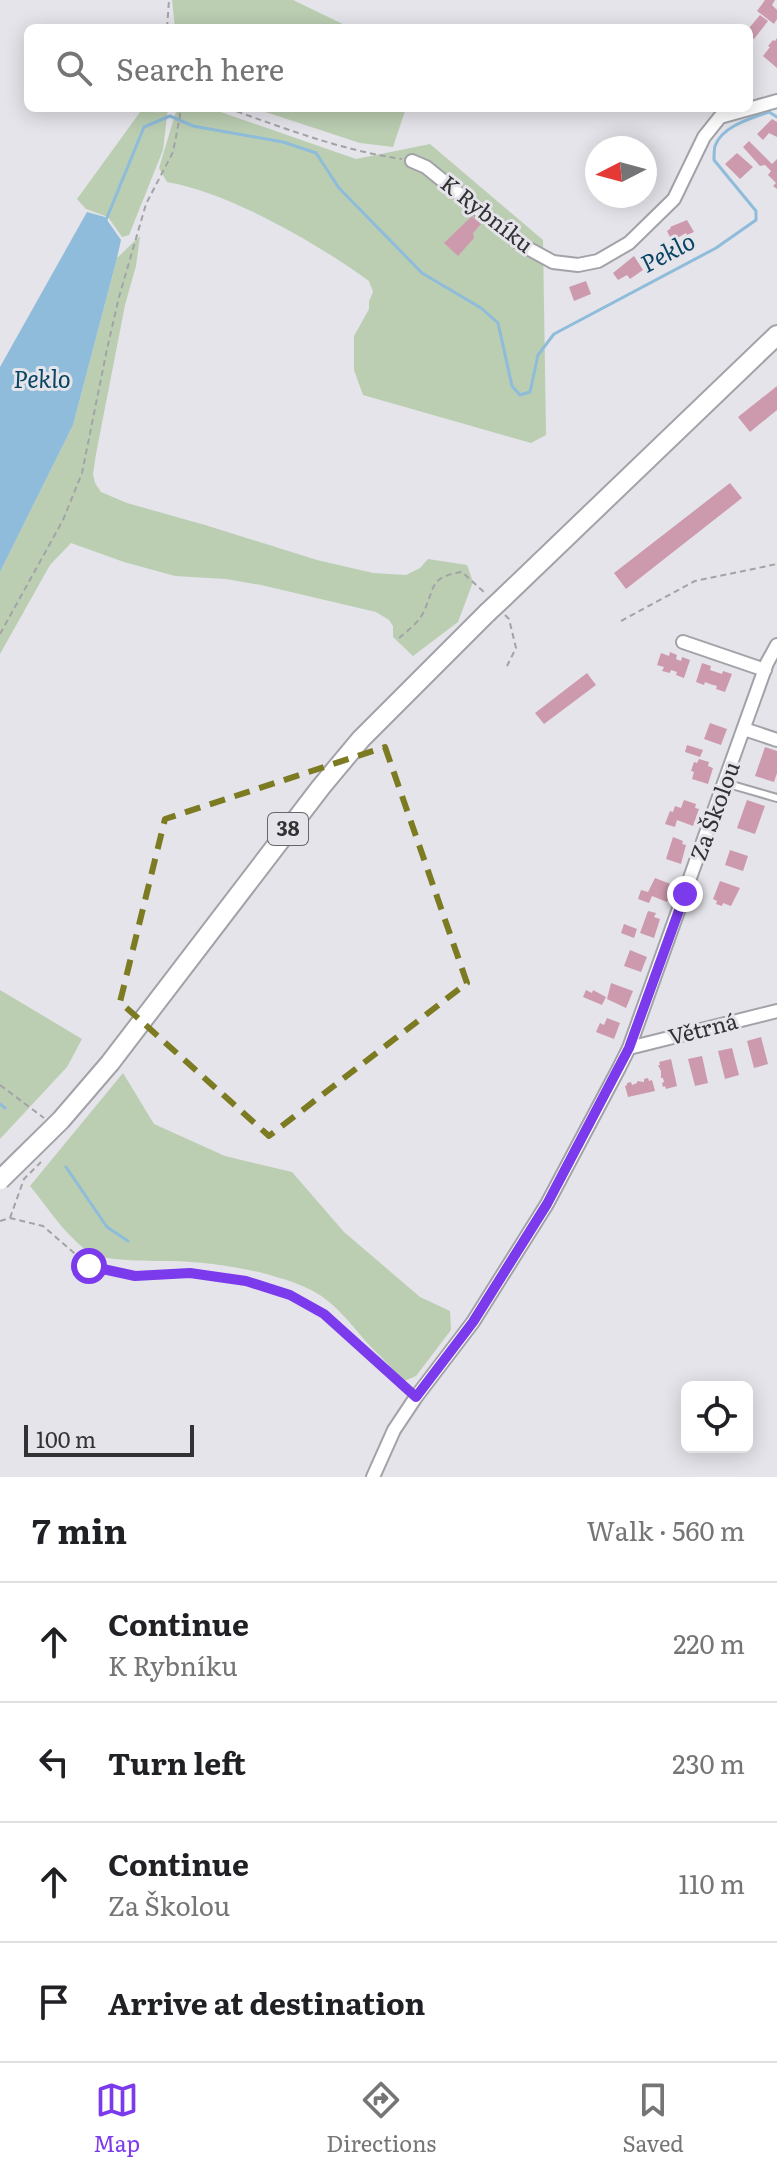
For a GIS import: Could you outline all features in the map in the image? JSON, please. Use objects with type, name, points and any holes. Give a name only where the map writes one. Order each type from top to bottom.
[{"type":"main road","name":"38","points":[[0,1180],[61,1120],[110,1063],[331,775],[370,730],[495,604],[777,335]]},
{"type":"street","name":"K Rybníku","points":[[753,108],[777,101]]},
{"type":"street","name":"K Rybníku","points":[[412,161],[438,176],[522,245],[553,262],[578,265],[598,261],[629,243],[674,199],[704,137],[720,117],[738,112]]},
{"type":"street","points":[[683,642],[765,670]]},
{"type":"street","name":"Za Školou","points":[[373,1477],[394,1430],[473,1322],[547,1204],[629,1048],[765,670],[777,645]]},
{"type":"street","points":[[744,729],[777,740]]},
{"type":"street","name":"Větrná","points":[[629,1048],[777,1011]]},
{"type":"lane","points":[[725,783],[777,798]]},
{"type":"path","points":[[167,24],[169,0]]},
{"type":"path","points":[[0,634],[63,520],[82,473],[119,297],[146,204],[173,152],[180,112]]},
{"type":"path","points":[[238,112],[332,145],[412,161]]},
{"type":"path","points":[[621,621],[695,581],[777,564]]},
{"type":"path","points":[[399,638],[422,617],[435,581],[462,572],[509,619],[516,648],[507,666]]},
{"type":"path","points":[[0,1221],[10,1218],[43,1226],[89,1266],[135,1276],[190,1273],[246,1281],[290,1295],[324,1314],[416,1397]]},
{"type":"highlighted area","points":[[385,747],[467,983],[269,1136],[120,1002],[165,819]]},
{"type":"green space","points":[[172,0],[293,0],[343,24],[175,24]]},
{"type":"green space","points":[[140,112],[168,112],[163,150],[129,235],[122,237],[108,217],[86,209],[77,199]]},
{"type":"green space","points":[[176,112],[221,112],[356,159],[430,144],[543,240],[546,435],[531,443],[363,395],[354,370],[354,336],[369,309],[373,292],[369,281],[272,221],[218,197],[167,182],[159,168]]},
{"type":"green space","points":[[265,112],[405,112],[393,147],[360,143]]},
{"type":"green space","points":[[140,236],[96,454],[95,483],[101,492],[127,503],[317,560],[373,573],[406,575],[420,568],[428,559],[467,565],[473,582],[458,622],[413,656],[393,637],[393,626],[389,620],[376,612],[261,585],[175,576],[71,543],[50,565],[0,654],[0,572],[73,425],[117,258]]},
{"type":"green space","points":[[0,990],[82,1039],[67,1067],[0,1139]]},
{"type":"green space","points":[[123,1073],[154,1124],[225,1156],[292,1172],[344,1232],[420,1297],[450,1311],[451,1330],[416,1376],[402,1382],[337,1309],[313,1291],[297,1284],[225,1266],[98,1256],[74,1240],[30,1186]]},
{"type":"water","name":"Peklo","points":[[87,212],[105,217],[121,240],[117,258],[73,425],[0,572],[0,367]]},
{"type":"building","points":[[765,0],[775,0],[772,5],[777,10],[777,19],[774,24],[757,11]]},
{"type":"building","points":[[760,15],[768,21],[754,39],[752,24]]},
{"type":"building","points":[[777,38],[777,68],[763,56]]},
{"type":"building","points":[[772,119],[777,122],[777,137],[769,133],[763,140],[757,134]]},
{"type":"building","points":[[749,141],[772,164],[777,159],[777,189],[773,186],[776,183],[768,175],[771,171],[765,165],[760,166],[743,147]]},
{"type":"building","points":[[737,153],[753,167],[740,179],[725,164]]},
{"type":"building","points":[[472,216],[481,224],[473,233],[474,238],[458,256],[444,243]]},
{"type":"building","points":[[687,220],[694,232],[672,241],[667,231]]},
{"type":"building","points":[[634,256],[643,270],[630,279],[627,275],[618,280],[613,273]]},
{"type":"building","points":[[586,281],[591,294],[574,301],[569,287]]},
{"type":"building","points":[[777,386],[777,410],[750,432],[738,417]]},
{"type":"building","points":[[730,483],[742,498],[626,589],[614,573]]},
{"type":"building","points":[[670,652],[681,661],[682,657],[690,660],[684,678],[671,670],[670,673],[662,671],[664,667],[657,665],[661,653],[669,656]]},
{"type":"building","points":[[702,663],[711,666],[710,670],[732,674],[725,692],[716,689],[717,686],[696,682]]},
{"type":"building","points":[[587,673],[596,685],[544,724],[535,713]]},
{"type":"building","points":[[710,723],[727,729],[721,745],[704,739]]},
{"type":"building","points":[[687,745],[703,750],[700,757],[685,752]]},
{"type":"building","points":[[765,747],[777,751],[774,782],[755,776]]},
{"type":"building","points":[[699,759],[709,762],[708,766],[713,768],[708,784],[692,779],[694,762],[697,763]]},
{"type":"building","points":[[684,800],[696,804],[695,808],[699,809],[693,826],[677,820],[675,827],[665,824],[670,811],[673,812],[675,806],[681,808]]},
{"type":"building","points":[[747,800],[765,806],[755,834],[737,828]]},
{"type":"building","points":[[673,837],[686,845],[681,864],[666,859]]},
{"type":"building","points":[[730,850],[748,856],[743,871],[725,865]]},
{"type":"building","points":[[655,878],[673,885],[667,902],[652,896],[649,903],[638,899],[641,890],[648,892]]},
{"type":"building","points":[[720,881],[740,888],[731,906],[716,904],[717,901],[713,899]]},
{"type":"building","points":[[648,911],[656,913],[654,917],[660,919],[654,938],[640,933]]},
{"type":"building","points":[[624,924],[637,929],[634,938],[621,933]]},
{"type":"building","points":[[630,950],[647,957],[641,972],[624,966]]},
{"type":"building","points":[[611,983],[633,991],[626,1008],[607,999]]},
{"type":"building","points":[[586,990],[606,997],[602,1005],[583,997]]},
{"type":"building","points":[[607,1018],[620,1023],[614,1039],[596,1032],[600,1023],[604,1025]]},
{"type":"building","points":[[761,1037],[768,1064],[754,1068],[747,1041]]},
{"type":"building","points":[[732,1048],[739,1075],[725,1079],[718,1051]]},
{"type":"building","points":[[702,1056],[708,1083],[695,1086],[688,1059]]},
{"type":"building","points":[[671,1059],[677,1086],[666,1089],[658,1065]]},
{"type":"building","points":[[648,1078],[652,1080],[655,1091],[628,1097],[627,1083],[631,1082],[632,1085]]},
{"type":"waterway","name":"Peklo","points":[[106,220],[144,127],[170,116],[193,126],[283,142],[316,153],[339,188],[422,273],[481,308],[498,323],[512,386],[520,395],[530,392],[538,355],[554,334],[716,248],[756,220],[756,211],[714,160],[715,146],[724,133],[738,124],[769,112],[777,117]]},
{"type":"waterway","points":[[0,1104],[5,1108]]},
{"type":"waterway","points":[[66,1167],[107,1227],[128,1241]]},
{"type":"route","points":[[89,1266],[135,1276],[190,1273],[246,1281],[290,1295],[324,1314],[416,1397],[473,1322],[547,1204],[629,1048],[685,894]]}]
